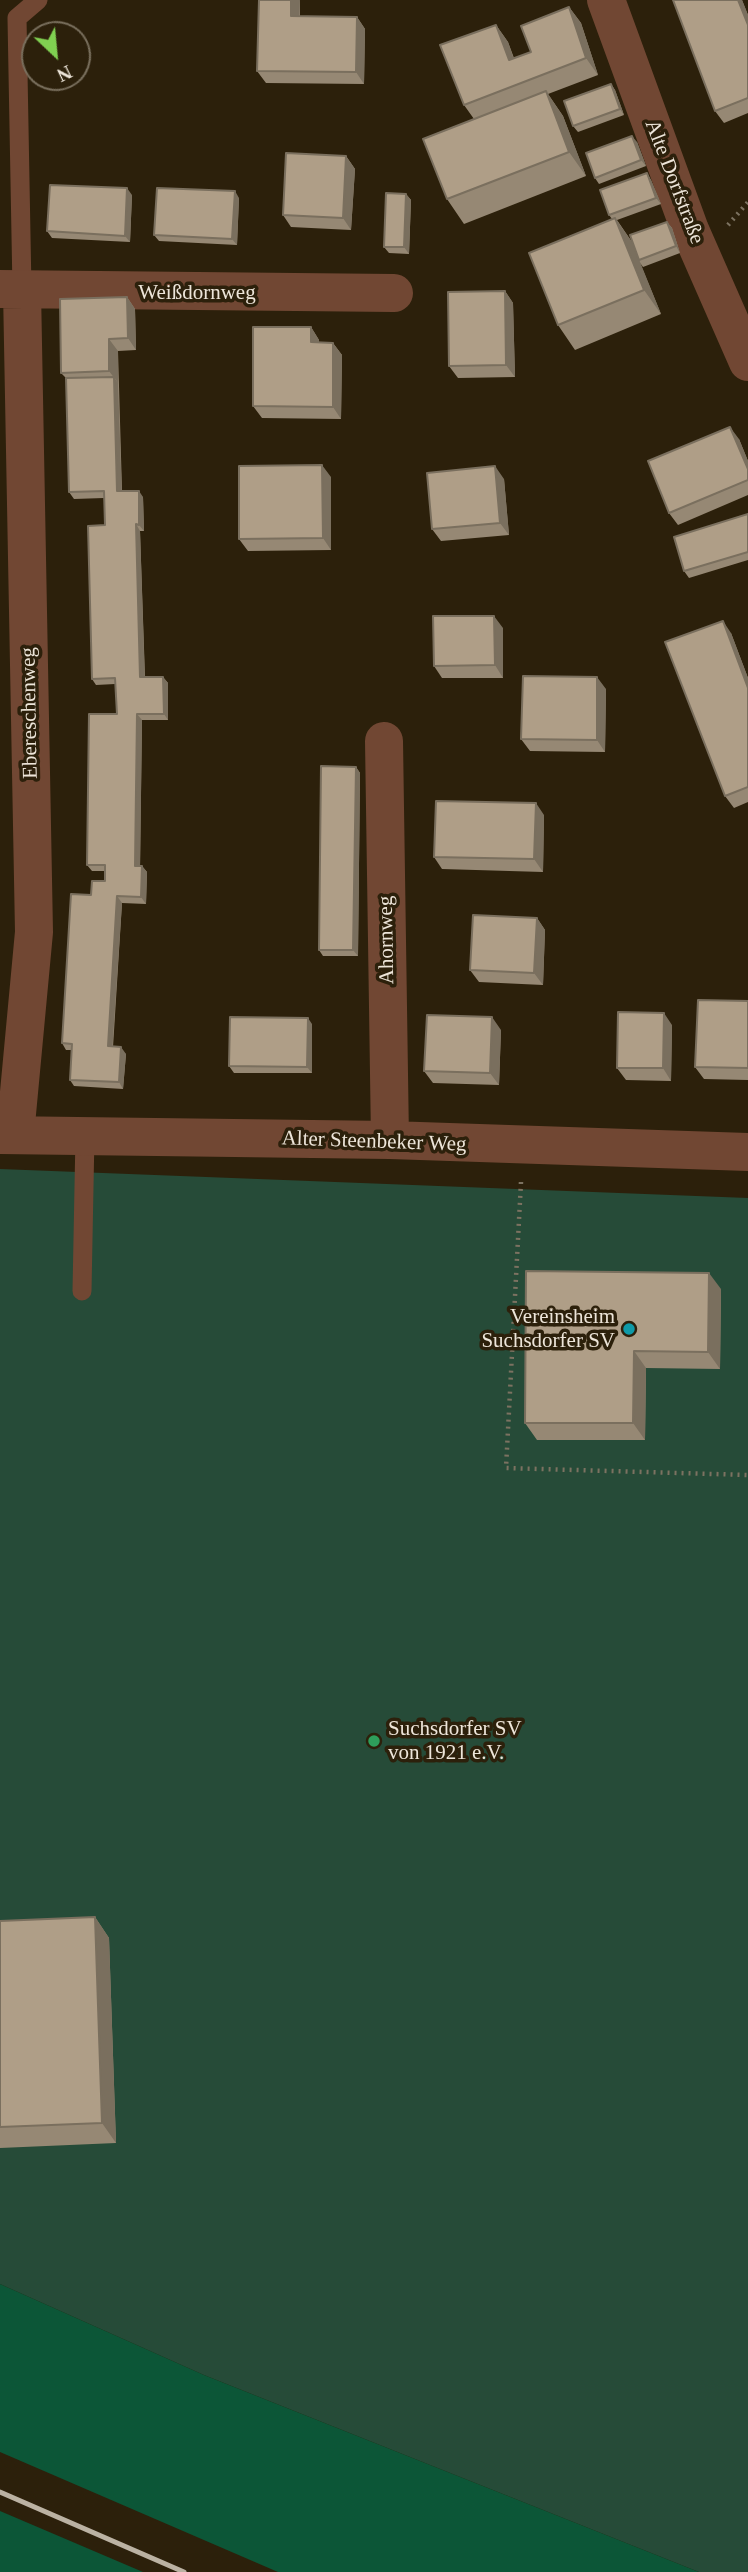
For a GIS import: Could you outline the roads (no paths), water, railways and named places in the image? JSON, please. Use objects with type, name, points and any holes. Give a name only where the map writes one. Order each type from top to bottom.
[{"type":"street","name":"Alte Dorfstraße","points":[[606,0],[691,230],[748,362]]},
{"type":"street","name":"Weißdornweg","points":[[11,290],[394,293]]},
{"type":"street","name":"Ebereschenweg","points":[[8,1135],[34,932],[11,290]]},
{"type":"street","name":"Ahornweg","points":[[384,741],[390,1140]]},
{"type":"street","name":"Alter Steenbeker Weg","points":[[8,1135],[390,1140],[748,1152]]},
{"type":"lane","points":[[11,290],[18,18],[38,0]]},
{"type":"lane","points":[[82,1291],[85,1135]]},
{"type":"railway","points":[[0,2492],[184,2572]]},
{"type":"place","name":"Vereinsheim Suchsdorfer SV","points":[[629,1329]]},
{"type":"place","name":"Suchsdorfer SV von 1921 e.V.","points":[[374,1741]]}]
